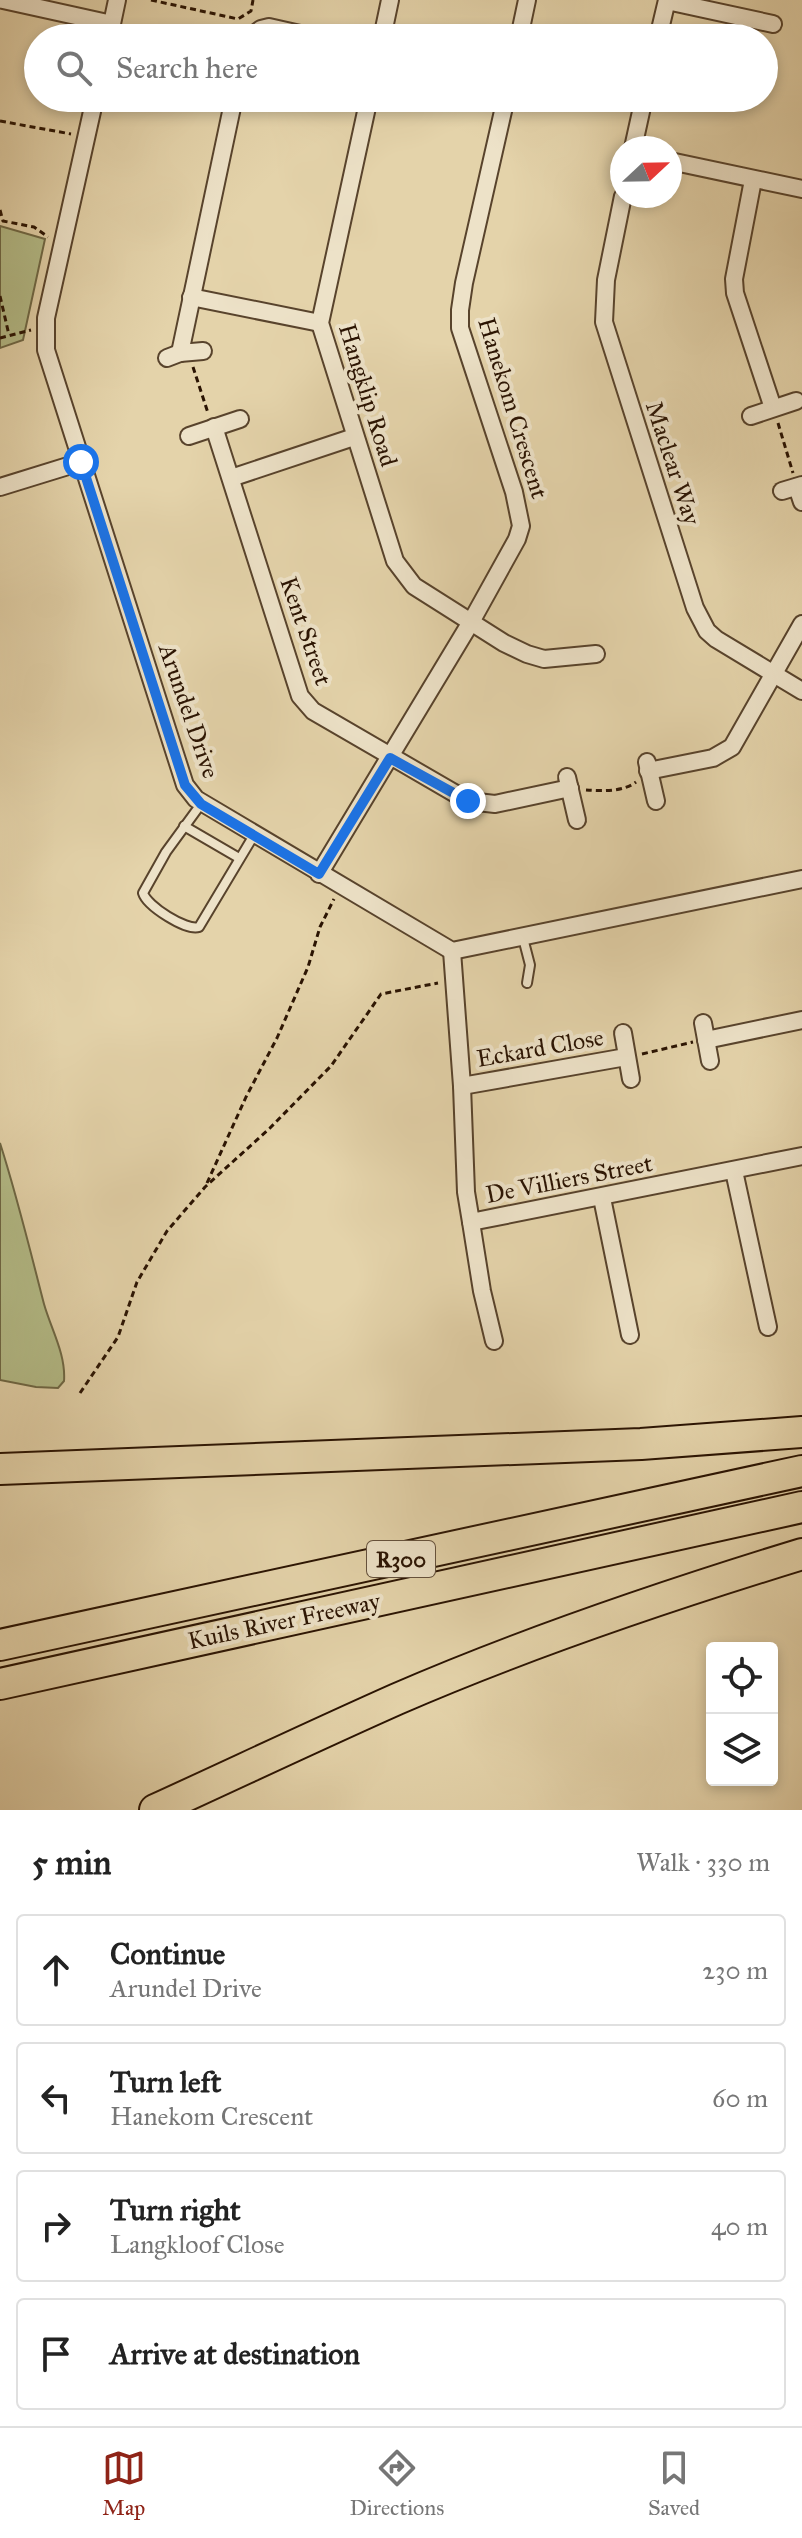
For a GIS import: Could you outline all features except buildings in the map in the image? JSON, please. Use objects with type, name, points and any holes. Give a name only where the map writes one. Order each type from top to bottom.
[{"type":"highway","points":[[0,1469],[641,1444],[802,1432]]},
{"type":"highway","name":"Kuils River Freeway","points":[[0,1645],[802,1471]]},
{"type":"highway","name":"Kuils River Freeway","points":[[5,1682],[802,1507]]},
{"type":"highway","points":[[155,1810],[398,1699],[502,1657],[802,1554]]},
{"type":"street","points":[[3,0],[86,24]]},
{"type":"street","points":[[112,24],[117,0]]},
{"type":"street","points":[[385,24],[390,0]]},
{"type":"street","points":[[522,24],[527,0]]},
{"type":"street","points":[[661,24],[667,0],[773,24]]},
{"type":"street","name":"Arundel Drive","points":[[92,112],[45,333],[50,364],[185,785],[201,804],[452,951]]},
{"type":"street","points":[[184,353],[191,297],[231,112]]},
{"type":"street","name":"Hangklip Road","points":[[366,112],[320,323],[390,547],[403,573],[414,586],[504,643],[544,659],[596,654]]},
{"type":"street","name":"Hanekom Crescent","points":[[319,874],[471,622],[517,539],[521,526],[514,492],[460,328],[464,283],[503,112]]},
{"type":"street","points":[[636,136],[641,112]]},
{"type":"street","points":[[682,164],[802,189]]},
{"type":"street","points":[[753,180],[734,279],[735,293],[773,408]]},
{"type":"street","name":"Maclear Way","points":[[621,208],[606,280],[604,322],[700,621],[716,639],[802,691]]},
{"type":"street","points":[[191,297],[320,323]]},
{"type":"street","points":[[751,416],[796,401]]},
{"type":"street","points":[[189,436],[240,419]]},
{"type":"street","name":"Kent Street","points":[[214,427],[300,696],[313,711],[468,801],[495,804],[568,782]]},
{"type":"street","points":[[231,478],[354,437]]},
{"type":"street","points":[[0,487],[81,462]]},
{"type":"street","points":[[656,801],[647,766],[713,758],[732,747],[802,624]]},
{"type":"street","points":[[568,782],[577,820]]},
{"type":"street","points":[[452,951],[802,879]]},
{"type":"street","name":"De Villiers Street","points":[[452,951],[466,1192],[471,1222],[802,1156]]},
{"type":"street","points":[[710,1061],[705,1031],[802,1020]]},
{"type":"street","name":"Eckard Close","points":[[623,1033],[631,1079]]},
{"type":"street","name":"Eckard Close","points":[[462,1086],[626,1057]]},
{"type":"street","points":[[734,1171],[768,1327]]},
{"type":"street","points":[[602,1198],[630,1335]]},
{"type":"street","points":[[471,1222],[494,1341]]},
{"type":"lane","points":[[201,804],[143,893],[148,903],[187,927],[199,927],[254,835]]},
{"type":"lane","points":[[184,826],[239,858]]},
{"type":"lane","points":[[523,938],[530,965],[527,983]]},
{"type":"path","points":[[151,0],[238,19],[251,11],[253,0]]},
{"type":"path","points":[[0,121],[86,139]]},
{"type":"path","points":[[0,210],[2,222],[34,227],[49,237],[63,241]]},
{"type":"path","points":[[0,296],[9,335]]},
{"type":"path","points":[[0,338],[30,330],[45,333]]},
{"type":"path","points":[[184,353],[214,427]]},
{"type":"path","points":[[773,408],[796,491]]},
{"type":"path","points":[[568,782],[598,791],[631,786],[647,766]]},
{"type":"path","points":[[205,1187],[277,1038],[308,967],[320,927],[340,886]]},
{"type":"path","points":[[80,1393],[118,1337],[137,1282],[167,1231],[205,1187],[270,1128],[331,1066],[381,994],[454,979]]},
{"type":"path","points":[[626,1057],[705,1031]]},
{"type":"green space","points":[[0,226],[45,239],[23,340],[0,348]]},
{"type":"green space","points":[[0,1143],[44,1304],[63,1361],[64,1381],[58,1388],[0,1380]]},
{"type":"route","points":[[81,462],[185,785],[201,804],[319,874],[390,758],[468,801]]}]
